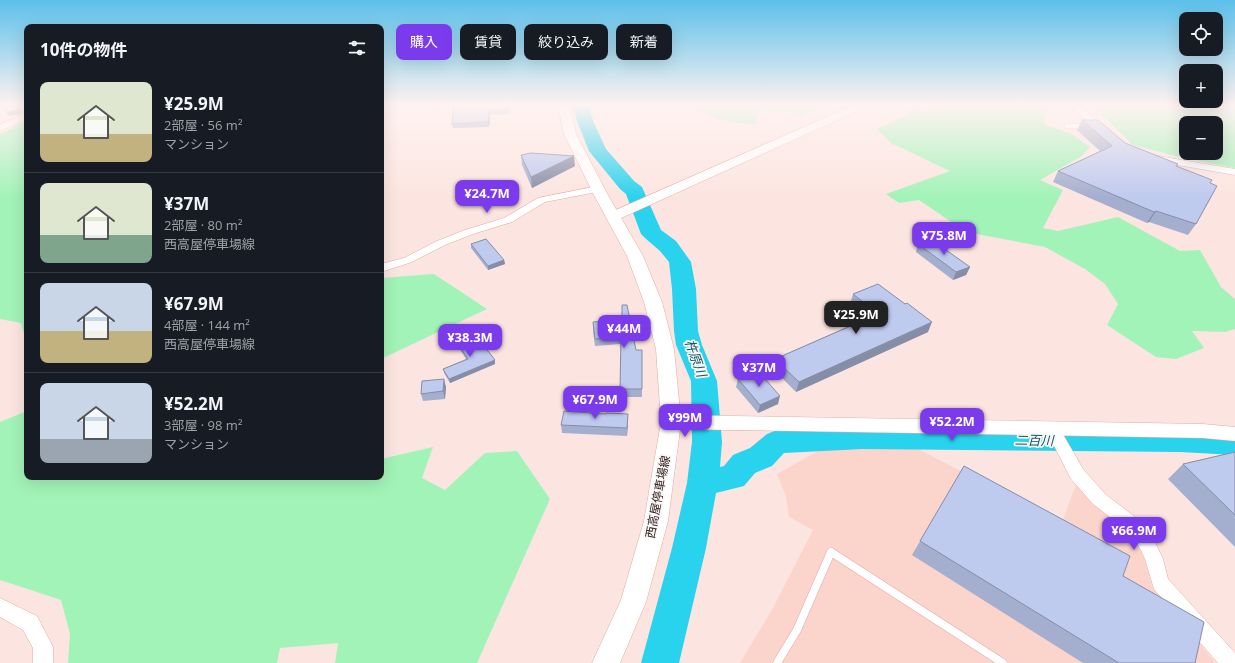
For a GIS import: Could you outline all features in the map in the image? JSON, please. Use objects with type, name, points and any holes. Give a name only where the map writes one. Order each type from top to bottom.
[{"type":"main road","name":"西高屋停車場線","points":[[571,136],[635,256],[653,302],[665,349],[671,422],[654,528],[633,602],[606,663]]},
{"type":"street","points":[[614,216],[793,136]]},
{"type":"street","points":[[1151,157],[1183,164],[1235,172]]},
{"type":"street","points":[[384,267],[408,260],[441,243],[468,232],[508,220],[542,200],[598,189]]},
{"type":"street","points":[[671,422],[1052,428],[1235,434]]},
{"type":"street","points":[[1052,428],[1077,474],[1099,499],[1133,526],[1148,544],[1154,559],[1160,583],[1231,663]]},
{"type":"street","points":[[0,607],[30,623],[43,647],[43,663]]},
{"type":"lane","points":[[777,663],[797,630],[831,552],[1004,663]]},
{"type":"shaded area","points":[[871,445],[918,449],[1062,523],[1076,484],[1129,531],[1140,545],[1153,589],[1216,663],[740,663],[773,608],[813,530],[789,517],[786,497],[777,474],[820,450]]},
{"type":"green space","points":[[0,136],[24,136],[24,334],[21,323],[0,319]]},
{"type":"green space","points":[[884,136],[1074,136],[1090,147],[1082,156],[1040,180],[1063,190],[1043,228],[1058,231],[1118,217],[1180,251],[1200,250],[1221,287],[1235,299],[1235,329],[1225,332],[1192,331],[1204,348],[1176,359],[1156,357],[1107,325],[1118,304],[1105,284],[1085,269],[1045,247],[966,232],[919,200],[899,203],[886,194],[950,171],[891,143]]},
{"type":"green space","points":[[1124,136],[1179,136],[1179,157],[1133,145]]},
{"type":"green space","points":[[1223,136],[1235,136],[1235,168],[1195,160],[1223,160]]},
{"type":"green space","points":[[434,274],[487,309],[384,358],[384,278]]},
{"type":"green space","points":[[24,412],[24,480],[384,480],[384,458],[433,447],[422,478],[445,490],[485,453],[517,451],[550,499],[477,663],[335,663],[338,643],[280,648],[277,663],[68,663],[70,634],[61,600],[0,580],[0,422]]},
{"type":"building","points":[[1100,136],[1117,136],[1125,143],[1178,164],[1176,166],[1212,180],[1210,183],[1217,186],[1196,224],[1156,211],[1154,212],[1058,171],[1112,146]]},
{"type":"building","points":[[531,153],[574,156],[531,177],[521,155]]},
{"type":"building","points":[[486,239],[504,260],[488,266],[471,244]]},
{"type":"building","points":[[932,240],[970,267],[956,272],[918,244]]},
{"type":"building","points":[[878,284],[932,322],[799,382],[775,359],[878,314],[853,294]]},
{"type":"building","points":[[622,305],[627,305],[636,350],[642,350],[642,389],[620,389],[621,337],[595,339],[593,322],[622,320]]},
{"type":"building","points":[[477,337],[495,360],[449,379],[443,369],[468,359],[458,344]]},
{"type":"building","points":[[758,371],[780,396],[760,405],[738,379]]},
{"type":"building","points":[[444,379],[443,391],[421,394],[422,381]]},
{"type":"building","points":[[564,411],[628,414],[627,428],[561,425]]},
{"type":"building","points":[[1235,452],[1235,515],[1183,464]]},
{"type":"building","points":[[964,466],[1130,556],[1123,576],[1204,622],[1195,663],[1119,663],[920,541]]},
{"type":"waterway","name":"杵原川","points":[[591,136],[598,151],[627,185],[635,191],[652,234],[668,246],[680,262],[684,289],[686,331],[689,345],[704,381],[707,442],[703,483]]},
{"type":"waterway","name":"二百川","points":[[703,483],[733,477],[744,464],[761,457],[777,442],[862,437],[1180,440],[1235,443]]},
{"type":"waterway","name":"杵原川","points":[[660,663],[689,548],[703,483]]}]
